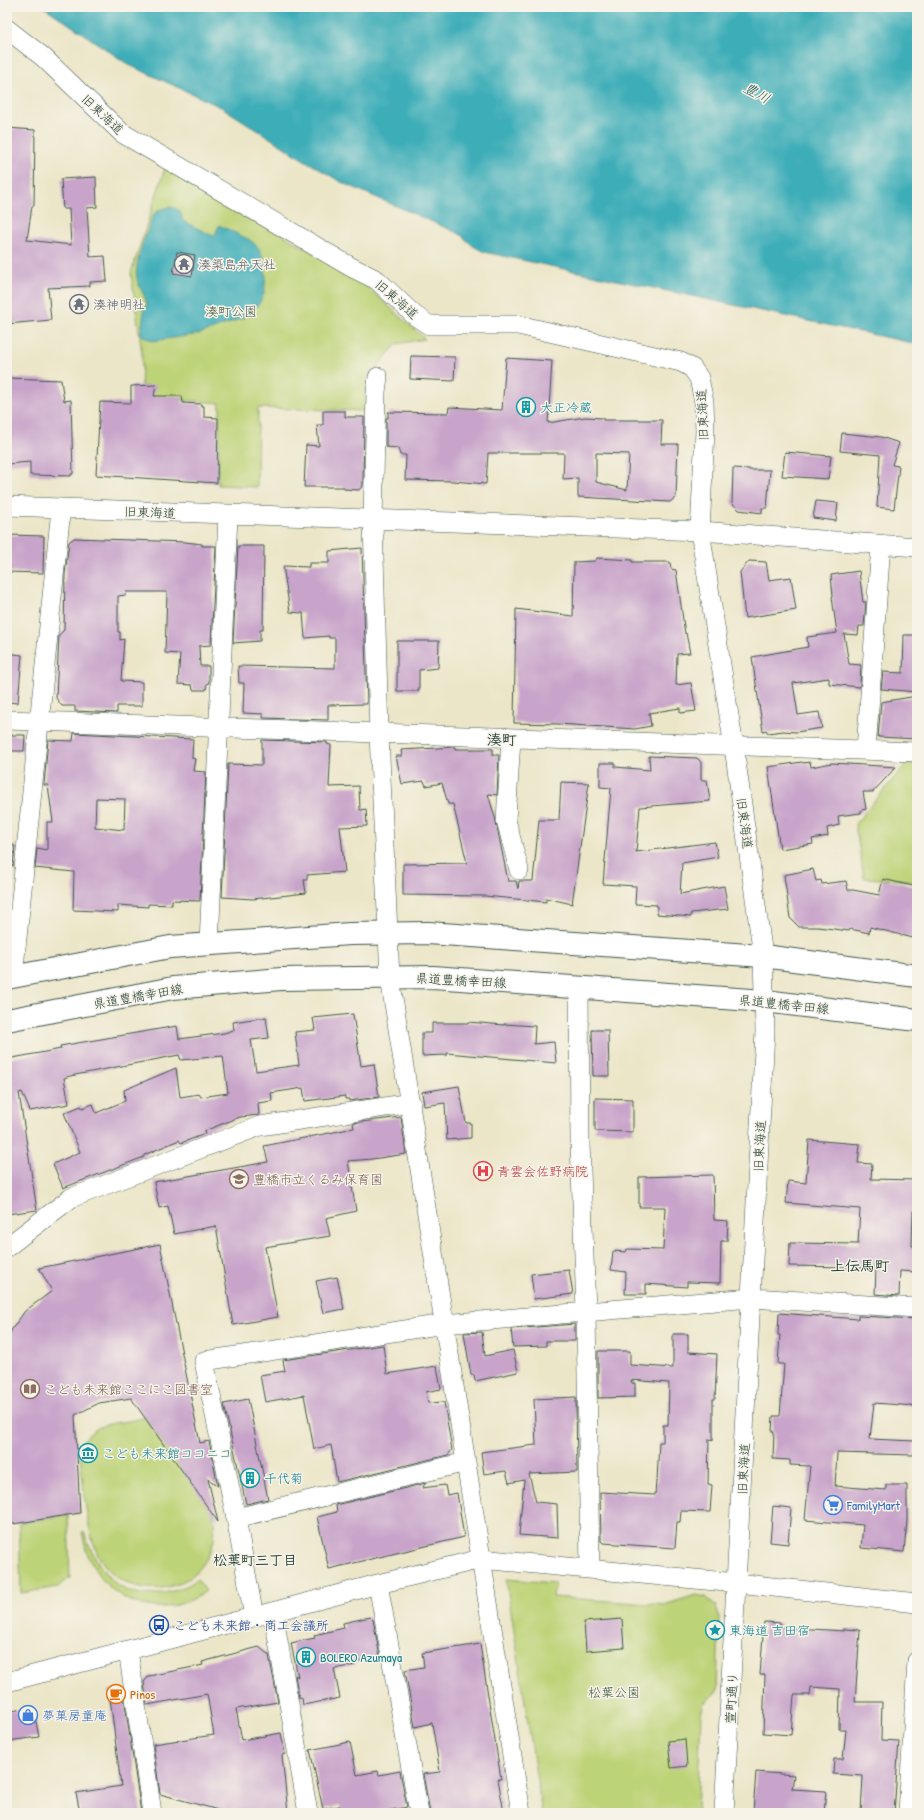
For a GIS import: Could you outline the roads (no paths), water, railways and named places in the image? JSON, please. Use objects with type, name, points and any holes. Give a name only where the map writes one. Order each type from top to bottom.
[{"type":"main road","points":[[10,977],[170,948],[389,932],[428,933],[763,956],[917,976]]},
{"type":"main road","name":"県道豊橋幸田線","points":[[7,1020],[173,988],[280,979],[433,977],[766,1000],[917,1020]]},
{"type":"street","name":"旧東海道","points":[[7,29],[43,57],[122,133],[344,263],[378,280],[414,315],[429,325],[518,325],[681,362],[692,368],[699,378],[704,402],[705,431],[700,531],[734,747],[763,956],[766,1000],[737,1583]]},
{"type":"street","points":[[378,377],[376,392],[373,521],[379,734],[390,978],[411,1103],[444,1324],[521,1813]]},
{"type":"street","name":"旧東海道","points":[[7,506],[373,521],[700,531]]},
{"type":"street","points":[[10,977],[39,722],[61,509]]},
{"type":"street","points":[[209,944],[228,515]]},
{"type":"street","points":[[700,531],[917,547]]},
{"type":"street","points":[[866,750],[881,544]]},
{"type":"street","points":[[7,720],[734,747],[917,752]]},
{"type":"street","points":[[511,739],[506,820],[519,870]]},
{"type":"street","points":[[579,988],[580,1142],[586,1312],[590,1569]]},
{"type":"street","points":[[7,1247],[71,1198],[260,1126],[411,1103]]},
{"type":"street","points":[[254,1617],[236,1518],[204,1361],[444,1324],[751,1298],[917,1308]]},
{"type":"street","points":[[236,1518],[466,1462]]},
{"type":"street","points":[[7,1682],[378,1584],[481,1559],[737,1583],[917,1603]]},
{"type":"street","name":"萱町通り","points":[[724,1813],[737,1583]]},
{"type":"street","points":[[378,1584],[419,1813]]},
{"type":"street","points":[[273,1612],[308,1813]]},
{"type":"street","points":[[128,1650],[152,1813]]},
{"type":"street","points":[[908,1813],[915,1739],[917,1661]]},
{"type":"water","name":"豊川","points":[[44,7],[917,7],[917,344],[484,252],[473,246],[460,234],[341,182],[223,108],[129,65]]},
{"type":"water","points":[[169,207],[175,208],[179,211],[183,221],[211,235],[215,235],[219,225],[250,240],[258,247],[264,259],[266,277],[264,294],[259,304],[243,318],[200,334],[153,341],[141,335],[143,308],[147,306],[139,286],[136,273],[139,256],[153,215],[159,210]]},
{"type":"place","name":"湊築島弁天社","points":[[184,264]]},
{"type":"place","name":"湊神明社","points":[[79,304]]},
{"type":"place","name":"大正冷蔵","points":[[526,407]]},
{"type":"place","name":"青雲会佐野病院","points":[[483,1171]]},
{"type":"place","name":"豊橋市立くるみ保育園","points":[[239,1179]]},
{"type":"place","name":"こども未来館ここにこ図書室","points":[[30,1389]]},
{"type":"place","name":"こども未来館ココニコ","points":[[88,1453]]},
{"type":"place","name":"千代菊","points":[[250,1478]]},
{"type":"place","name":"FamilyMart","points":[[833,1505]]},
{"type":"place","name":"こども未来館・商工会議所","points":[[159,1625]]},
{"type":"place","name":"東海道 吉田宿","points":[[715,1630]]},
{"type":"place","name":"BOLERO Azumaya","points":[[306,1657]]},
{"type":"place","name":"Pinos","points":[[116,1694]]},
{"type":"place","name":"夢菓房童庵","points":[[28,1715]]},
{"type":"district","name":"湊町","points":[[502,740]]},
{"type":"district","name":"上伝馬町","points":[[860,1266]]},
{"type":"district","name":"松葉町三丁目","points":[[255,1560]]},
{"type":"park label","name":"湊町公園","points":[[231,311]]},
{"type":"park label","name":"松葉公園","points":[[614,1692]]}]
